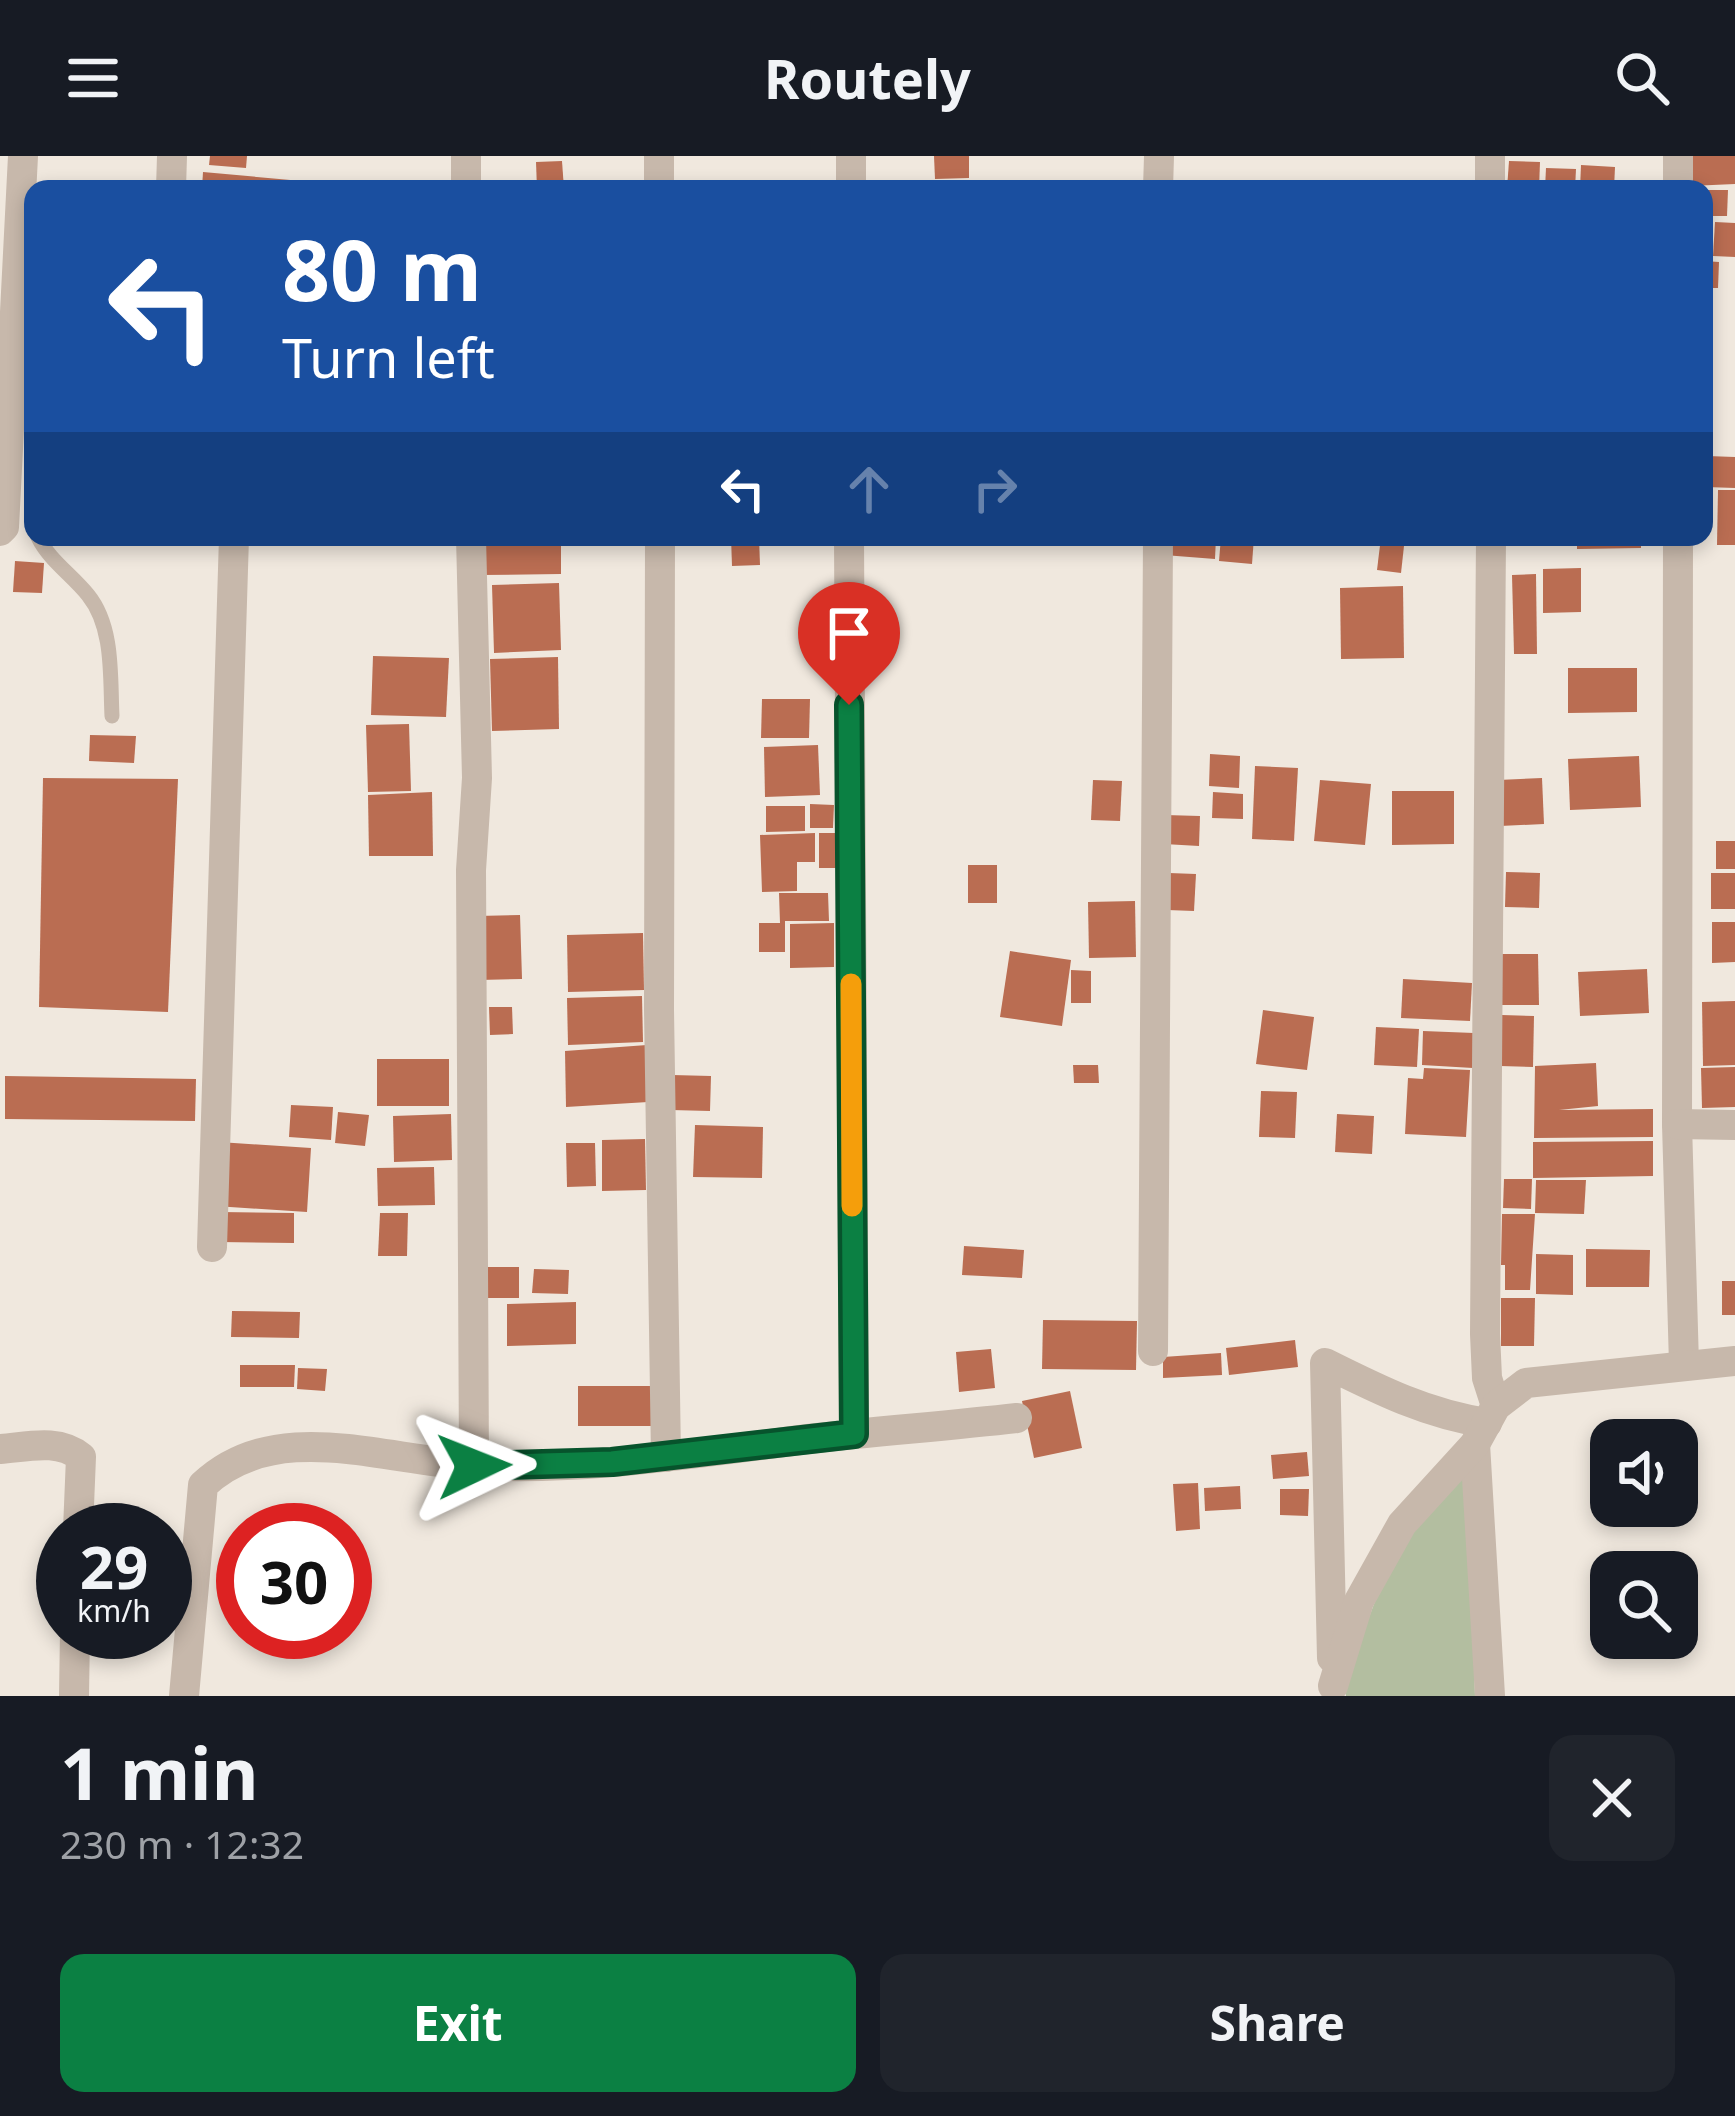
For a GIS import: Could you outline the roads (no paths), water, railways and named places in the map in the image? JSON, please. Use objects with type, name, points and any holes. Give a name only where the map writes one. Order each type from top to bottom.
[{"type":"street","points":[[12,529],[23,156]]},
{"type":"street","points":[[212,1247],[234,546]]},
{"type":"street","points":[[471,546],[477,778],[472,870],[474,1466]]},
{"type":"street","points":[[660,546],[659,1010],[666,1457]]},
{"type":"street","points":[[849,546],[854,1434]]},
{"type":"street","points":[[1153,1351],[1158,546]]},
{"type":"street","points":[[1490,1696],[1486,1334],[1491,546]]},
{"type":"street","points":[[1678,546],[1677,1124],[1684,1364]]},
{"type":"street","points":[[1677,1124],[1735,1125]]},
{"type":"street","points":[[1333,1691],[1359,1600],[1402,1524],[1526,1383],[1735,1361]]},
{"type":"street","points":[[1333,1691],[1325,1364],[1403,1402],[1486,1424]]},
{"type":"street","points":[[184,1696],[203,1485],[245,1455],[286,1445],[474,1466],[666,1457],[1017,1418]]},
{"type":"street","points":[[0,1449],[54,1444],[70,1448],[80,1457],[79,1503]]},
{"type":"street","points":[[74,1696],[75,1659]]},
{"type":"lane","points":[[42,546],[94,601],[108,640],[112,716]]}]
